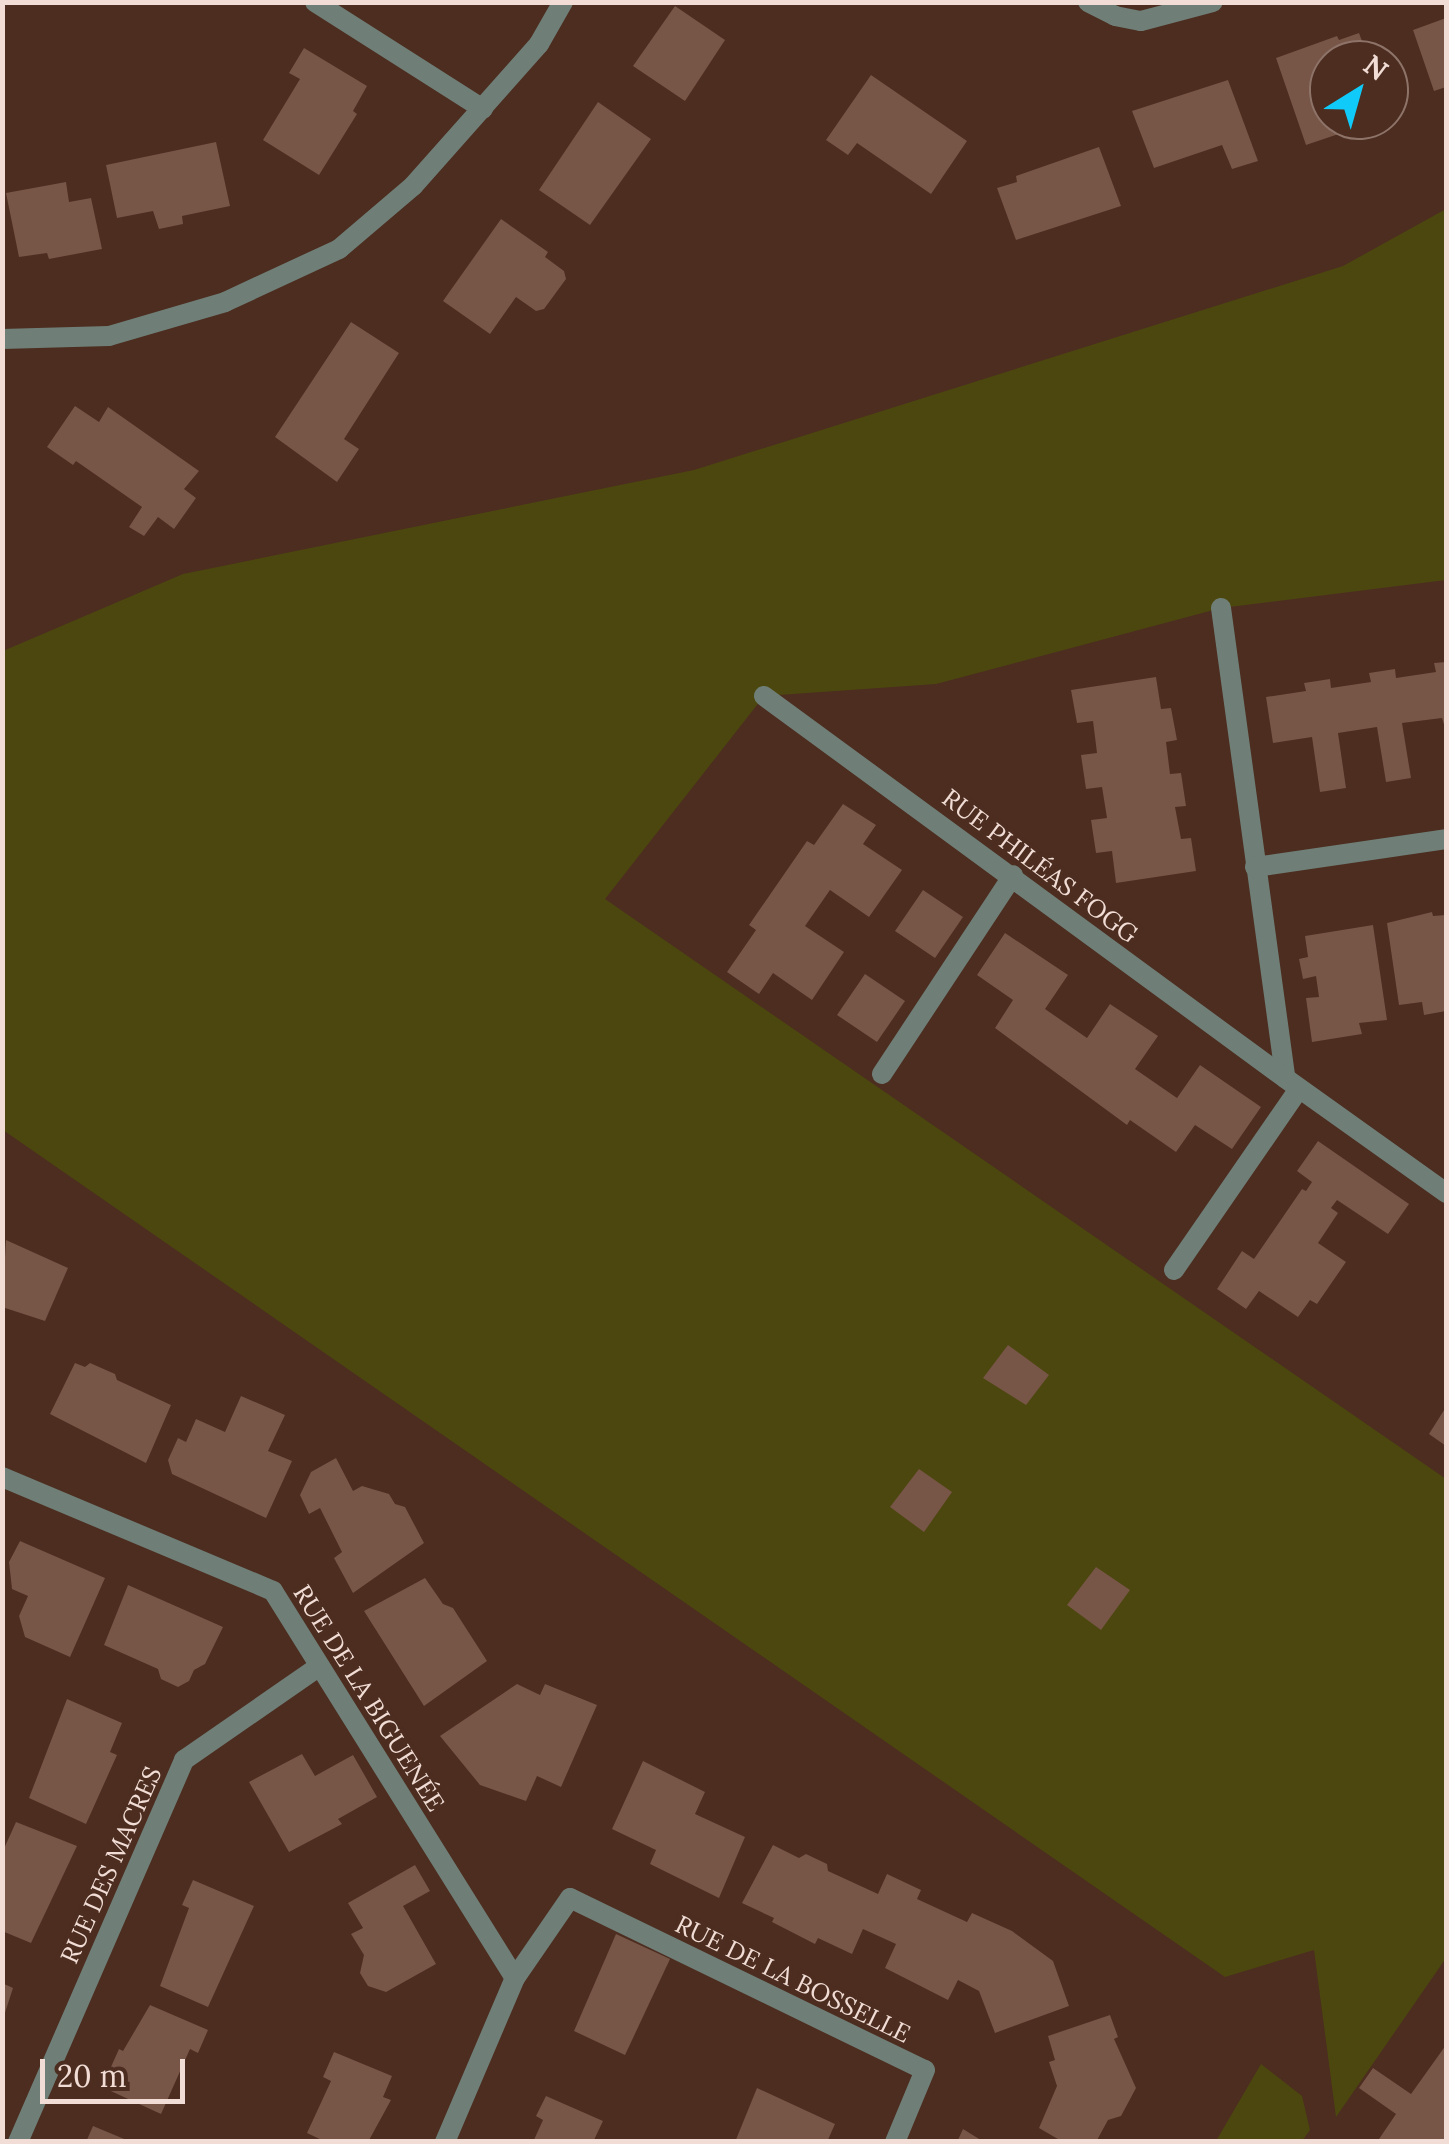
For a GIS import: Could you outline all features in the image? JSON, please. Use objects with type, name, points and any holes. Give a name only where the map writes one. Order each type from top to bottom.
[{"type":"street","points":[[314,2],[483,109]]},
{"type":"street","points":[[2,338],[109,336],[225,302],[338,249],[413,186],[538,44],[563,2]]},
{"type":"street","points":[[1088,2],[1114,16],[1141,20],[1213,2]]},
{"type":"street","points":[[1174,1270],[1292,1084],[1255,868],[1221,608]]},
{"type":"street","name":"RUE PHILÉAS FOGG","points":[[764,696],[1292,1084],[1446,1192]]},
{"type":"street","points":[[1255,868],[1446,838]]},
{"type":"street","points":[[882,1074],[1012,875]]},
{"type":"street","name":"RUE DE LA BIGUENÉE","points":[[2,1477],[272,1591],[515,1978]]},
{"type":"street","name":"RUE DES MACRES","points":[[18,2142],[184,1760],[320,1666]]},
{"type":"street","name":"RUE DE LA BOSSELLE","points":[[515,1978],[570,1898],[925,2070],[894,2142]]},
{"type":"street","points":[[445,2142],[515,1978]]},
{"type":"shaded area","points":[[1446,209],[1446,580],[1221,608],[936,684],[764,696],[605,899],[1446,1479],[1446,1958],[1336,2117],[1314,1950],[1225,1977],[3,1130],[3,651],[183,574],[694,470],[1343,266]]},
{"type":"shaded area","points":[[1261,2064],[1302,2096],[1310,2130],[1302,2141],[1216,2141]]},
{"type":"building","points":[[675,6],[725,40],[685,101],[633,66]]},
{"type":"building","points":[[1446,18],[1446,87],[1434,91],[1413,30]]},
{"type":"building","points":[[1359,33],[1362,40],[1339,40]]},
{"type":"building","points":[[1309,46],[1309,140],[1321,140],[1306,145],[1276,58]]},
{"type":"building","points":[[304,48],[367,86],[353,111],[357,114],[319,175],[263,140],[300,79],[289,73]]},
{"type":"building","points":[[871,75],[967,141],[931,194],[857,143],[848,155],[826,140]]},
{"type":"building","points":[[1228,80],[1258,161],[1232,169],[1222,145],[1154,168],[1132,111]]},
{"type":"building","points":[[598,102],[651,139],[590,225],[539,190]]},
{"type":"building","points":[[216,142],[230,206],[182,216],[183,224],[159,229],[153,211],[117,218],[106,165]]},
{"type":"building","points":[[1099,147],[1121,206],[1016,240],[997,188],[1017,182],[1016,176]]},
{"type":"building","points":[[66,182],[69,202],[91,198],[102,249],[49,259],[47,253],[19,257],[6,193]]},
{"type":"building","points":[[501,219],[548,252],[545,257],[564,271],[566,279],[544,309],[536,311],[516,297],[490,334],[443,301]]},
{"type":"building","points":[[351,322],[399,353],[344,439],[359,449],[337,482],[275,437]]},
{"type":"building","points":[[75,406],[99,422],[108,407],[199,471],[184,489],[196,498],[174,529],[158,517],[144,536],[129,527],[142,507],[76,461],[73,465],[47,447]]},
{"type":"building","points":[[1446,662],[1446,731],[1442,718],[1402,723],[1411,778],[1386,782],[1377,727],[1338,733],[1346,788],[1320,792],[1312,737],[1273,743],[1266,697],[1306,691],[1304,683],[1330,679],[1331,688],[1371,682],[1369,673],[1395,669],[1396,678],[1436,672],[1434,663]]},
{"type":"building","points":[[1156,677],[1161,709],[1171,708],[1177,740],[1166,742],[1170,774],[1181,773],[1186,806],[1175,807],[1181,839],[1191,838],[1196,871],[1116,883],[1112,851],[1096,853],[1091,820],[1107,818],[1102,787],[1086,789],[1081,755],[1097,753],[1093,721],[1077,723],[1071,690]]},
{"type":"building","points":[[843,804],[876,825],[863,844],[902,870],[869,917],[830,890],[805,926],[844,952],[812,1000],[773,973],[759,994],[727,972],[756,930],[749,925],[807,841],[814,845]]},
{"type":"building","points":[[923,890],[963,917],[935,958],[895,931]]},
{"type":"building","points":[[1432,912],[1433,916],[1446,915],[1446,1011],[1424,1015],[1422,1002],[1399,1005],[1387,923]]},
{"type":"building","points":[[1373,925],[1387,1020],[1359,1023],[1362,1034],[1312,1042],[1306,998],[1319,997],[1316,976],[1303,979],[1299,959],[1308,957],[1305,936]]},
{"type":"building","points":[[1005,933],[1068,975],[1045,1009],[1087,1038],[1110,1004],[1158,1036],[1135,1069],[1177,1098],[1200,1065],[1261,1107],[1232,1149],[1195,1125],[1176,1152],[1130,1120],[1127,1125],[995,1028],[1013,1000],[977,975]]},
{"type":"building","points":[[865,974],[905,1001],[877,1042],[837,1015]]},
{"type":"building","points":[[1318,1141],[1409,1204],[1388,1234],[1337,1200],[1331,1208],[1338,1213],[1318,1243],[1346,1262],[1317,1304],[1310,1300],[1298,1317],[1259,1291],[1246,1309],[1217,1289],[1242,1251],[1254,1259],[1302,1189],[1306,1191],[1312,1182],[1297,1171]]},
{"type":"building","points":[[6,1240],[68,1268],[45,1321],[2,1307]]},
{"type":"building","points":[[1008,1345],[1049,1375],[1026,1405],[983,1378]]},
{"type":"building","points":[[75,1363],[85,1367],[90,1363],[171,1405],[146,1463],[50,1414]]},
{"type":"building","points":[[241,1396],[285,1415],[268,1451],[292,1461],[266,1518],[172,1474],[168,1460],[178,1438],[186,1442],[196,1419],[225,1432]]},
{"type":"building","points":[[1446,1407],[1446,1446],[1429,1434]]},
{"type":"building","points":[[336,1458],[353,1491],[362,1486],[389,1494],[395,1504],[405,1507],[424,1543],[353,1593],[334,1558],[342,1552],[320,1508],[309,1514],[300,1495],[311,1472]]},
{"type":"building","points":[[919,1469],[952,1492],[924,1532],[890,1507]]},
{"type":"building","points":[[20,1541],[105,1578],[70,1657],[25,1637],[19,1616],[28,1596],[12,1589],[9,1562]]},
{"type":"building","points":[[1096,1567],[1130,1590],[1101,1630],[1067,1605]]},
{"type":"building","points":[[425,1578],[443,1604],[453,1608],[487,1661],[424,1706],[364,1611]]},
{"type":"building","points":[[128,1585],[223,1627],[205,1664],[194,1670],[189,1681],[178,1687],[161,1679],[158,1669],[104,1645]]},
{"type":"building","points":[[517,1684],[540,1695],[545,1684],[597,1705],[561,1787],[537,1776],[526,1801],[480,1785],[440,1736]]},
{"type":"building","points":[[67,1699],[122,1723],[110,1752],[117,1755],[86,1824],[29,1798]]},
{"type":"building","points":[[302,1754],[315,1776],[353,1755],[377,1797],[338,1819],[342,1824],[289,1852],[249,1782]]},
{"type":"building","points":[[643,1761],[705,1792],[695,1814],[745,1837],[719,1898],[650,1864],[656,1850],[612,1829]]},
{"type":"building","points":[[16,1822],[77,1846],[31,1943],[2,1931],[2,1853]]},
{"type":"building","points":[[773,1845],[799,1858],[806,1854],[827,1864],[828,1871],[878,1894],[887,1874],[921,1890],[917,1899],[967,1922],[972,1913],[1012,1931],[1053,1961],[1069,2006],[995,2033],[979,1991],[958,1980],[948,2000],[885,1968],[896,1944],[863,1929],[852,1954],[818,1938],[815,1944],[772,1922],[774,1918],[742,1903]]},
{"type":"building","points":[[415,1865],[430,1891],[403,1906],[436,1964],[386,1992],[368,1986],[360,1973],[364,1955],[351,1934],[363,1928],[348,1903]]},
{"type":"building","points":[[193,1880],[254,1906],[208,2007],[160,1986],[189,1908],[182,1905]]},
{"type":"building","points":[[616,1934],[670,1959],[625,2055],[574,2031]]},
{"type":"building","points":[[2,1983],[13,1988],[2,2022]]},
{"type":"building","points":[[150,2005],[208,2030],[198,2053],[190,2049],[161,2114],[102,2087],[119,2049],[123,2051]]},
{"type":"building","points":[[1110,2015],[1118,2037],[1114,2039],[1136,2088],[1121,2116],[1108,2120],[1096,2142],[1063,2142],[1039,2128],[1057,2086],[1049,2062],[1055,2060],[1048,2036]]},
{"type":"building","points":[[1446,2045],[1443,2142],[1377,2142],[1396,2114],[1359,2088],[1373,2068],[1411,2094]]},
{"type":"building","points":[[334,2052],[392,2076],[383,2097],[391,2100],[368,2142],[326,2142],[307,2133],[331,2081],[323,2077]]},
{"type":"building","points":[[757,2088],[835,2124],[827,2142],[735,2142]]},
{"type":"building","points":[[546,2096],[603,2121],[593,2142],[533,2142],[543,2120],[536,2116]]},
{"type":"building","points":[[93,2126],[129,2141],[129,2142],[86,2142]]},
{"type":"building","points":[[963,2129],[984,2142],[957,2142]]}]
